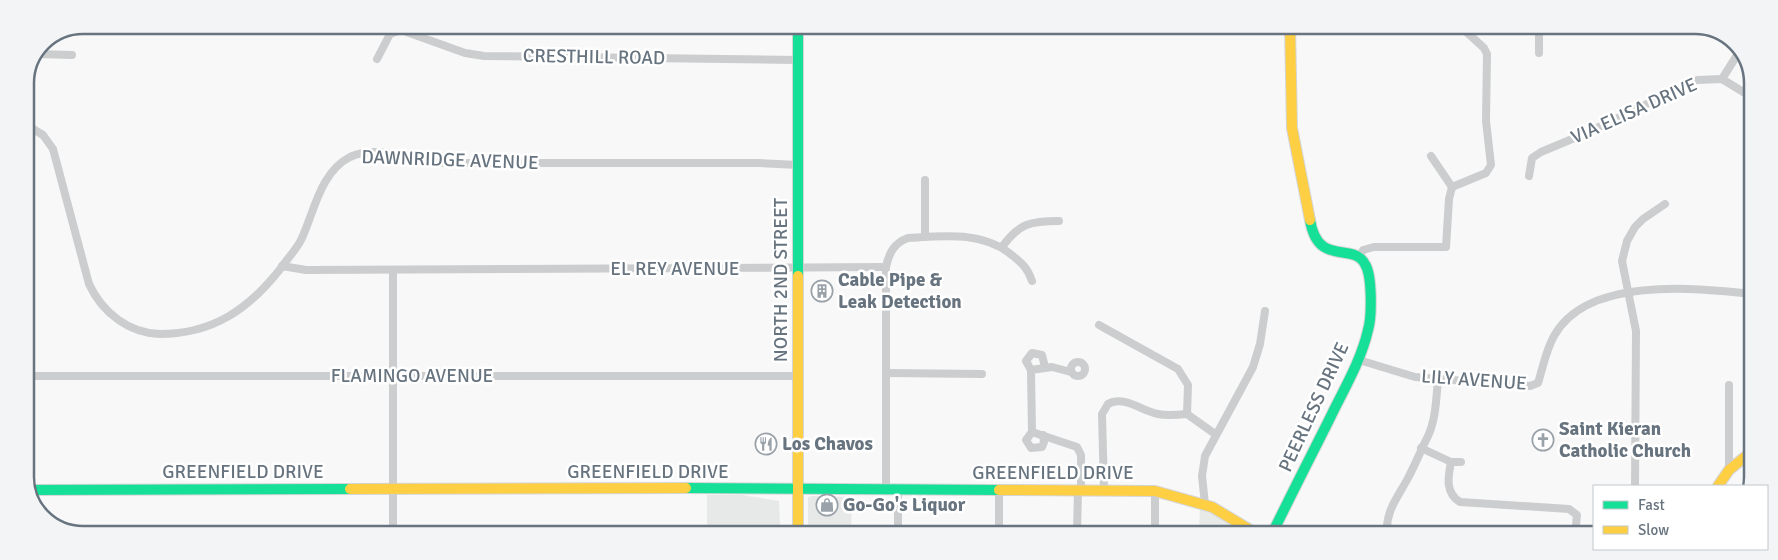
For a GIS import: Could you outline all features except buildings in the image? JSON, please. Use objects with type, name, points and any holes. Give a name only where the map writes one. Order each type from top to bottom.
[{"type":"main road","name":"NORTH 2ND STREET","points":[[798,34],[798,526]]},
{"type":"main road","points":[[1290,34],[1292,128],[1304,181],[1312,231],[1317,243],[1324,248],[1359,258]]},
{"type":"main road","name":"PEERLESS DRIVE","points":[[1276,526],[1359,360],[1369,328],[1370,278],[1366,264],[1359,258]]},
{"type":"main road","points":[[1719,485],[1729,470],[1744,458]]},
{"type":"main road","name":"GREENFIELD DRIVE","points":[[36,490],[798,488],[1155,490],[1205,504],[1221,511],[1244,526]]},
{"type":"street","name":"CRESTHILL ROAD","points":[[377,59],[390,34]]},
{"type":"street","name":"CRESTHILL ROAD","points":[[414,34],[439,45],[465,53],[484,56],[798,60]]},
{"type":"street","points":[[1452,187],[1486,173],[1491,165],[1486,121],[1487,54],[1484,48],[1469,34]]},
{"type":"street","points":[[1539,34],[1539,53]]},
{"type":"street","points":[[43,54],[72,55]]},
{"type":"street","points":[[1722,79],[1736,56]]},
{"type":"street","name":"VIA ELISA DRIVE","points":[[1529,176],[1532,158],[1541,152],[1584,134],[1692,82],[1709,78],[1722,79],[1744,92]]},
{"type":"street","name":"DAWNRIDGE AVENUE","points":[[34,130],[43,135],[52,149],[89,284],[95,298],[126,326],[152,334],[177,334],[217,321],[234,315],[253,300],[300,242],[328,177],[337,166],[350,158],[367,153],[400,154],[430,162],[458,163],[758,163],[798,165]]},
{"type":"street","points":[[1359,258],[1363,250],[1374,247],[1446,247],[1452,187],[1432,156]]},
{"type":"street","points":[[925,180],[925,237]]},
{"type":"street","points":[[1635,485],[1636,331],[1622,261],[1627,241],[1642,219],[1665,204]]},
{"type":"street","points":[[1002,246],[1020,227],[1035,221],[1059,221]]},
{"type":"street","points":[[886,489],[886,267],[889,253],[902,240],[925,237],[976,237],[1002,246],[1028,269],[1032,281]]},
{"type":"street","name":"EL REY AVENUE","points":[[282,266],[306,270],[798,269],[886,267]]},
{"type":"street","points":[[393,270],[393,526]]},
{"type":"street","name":"LILY AVENUE","points":[[1359,360],[1413,376],[1438,380],[1530,386],[1538,383],[1554,336],[1566,320],[1594,301],[1627,292],[1699,289],[1744,293]]},
{"type":"street","points":[[1205,504],[1202,476],[1203,466],[1215,434],[1253,367],[1260,344],[1265,311]]},
{"type":"street","points":[[1099,325],[1178,369],[1188,385],[1187,414]]},
{"type":"street","points":[[1043,436],[1044,442],[1042,447],[1031,448],[1026,440],[1032,432],[1031,370],[1026,361],[1032,353],[1042,355],[1044,367]]},
{"type":"street","points":[[1031,370],[1044,367],[1071,372]]},
{"type":"street","points":[[886,373],[982,374]]},
{"type":"street","name":"FLAMINGO AVENUE","points":[[34,376],[798,376]]},
{"type":"street","points":[[1388,526],[1391,506],[1407,480],[1433,420],[1438,380]]},
{"type":"street","points":[[1729,385],[1729,470]]},
{"type":"street","points":[[1104,490],[1102,414],[1108,404],[1116,401],[1136,405],[1158,414],[1187,414],[1215,434]]},
{"type":"street","points":[[1032,432],[1077,447],[1080,451],[1078,526]]},
{"type":"street","points":[[1421,448],[1451,462],[1461,462]]},
{"type":"street","points":[[1451,462],[1447,482],[1452,493],[1460,502],[1569,510],[1577,515],[1576,526]]},
{"type":"street","points":[[898,490],[898,526]]},
{"type":"street","points":[[999,490],[999,526]]},
{"type":"street","points":[[1155,490],[1155,526]]},
{"type":"shaded area","points":[[707,495],[742,495],[779,501],[780,525],[707,526]]},
{"type":"shaded area","points":[[808,497],[852,497],[851,526],[808,526]]},
{"type":"shaded area","points":[[1200,506],[1236,526],[1199,526]]},
{"type":"traffic: fast","points":[[798,34],[798,276]]},
{"type":"traffic: fast","points":[[1276,526],[1352,375],[1365,341],[1371,307],[1366,266],[1361,259],[1354,255],[1337,252],[1321,244],[1314,235],[1310,220]]},
{"type":"traffic: fast","points":[[686,488],[999,490]]},
{"type":"traffic: fast","points":[[36,490],[350,489]]},
{"type":"traffic: slow","points":[[1290,34],[1292,128],[1310,220]]},
{"type":"traffic: slow","points":[[798,276],[798,526]]},
{"type":"traffic: slow","points":[[1719,485],[1729,470],[1744,458]]},
{"type":"traffic: slow","points":[[350,489],[686,488]]},
{"type":"traffic: slow","points":[[999,490],[1155,491],[1212,507],[1244,526]]},
{"type":"place","name":"Cable Pipe & Leak Detection","points":[[822,291]]},
{"type":"place","name":"Saint Kieran Catholic Church","points":[[1543,440]]},
{"type":"place","name":"Los Chavos","points":[[766,444]]},
{"type":"place","name":"Go-Go's Liquor","points":[[827,505]]}]
